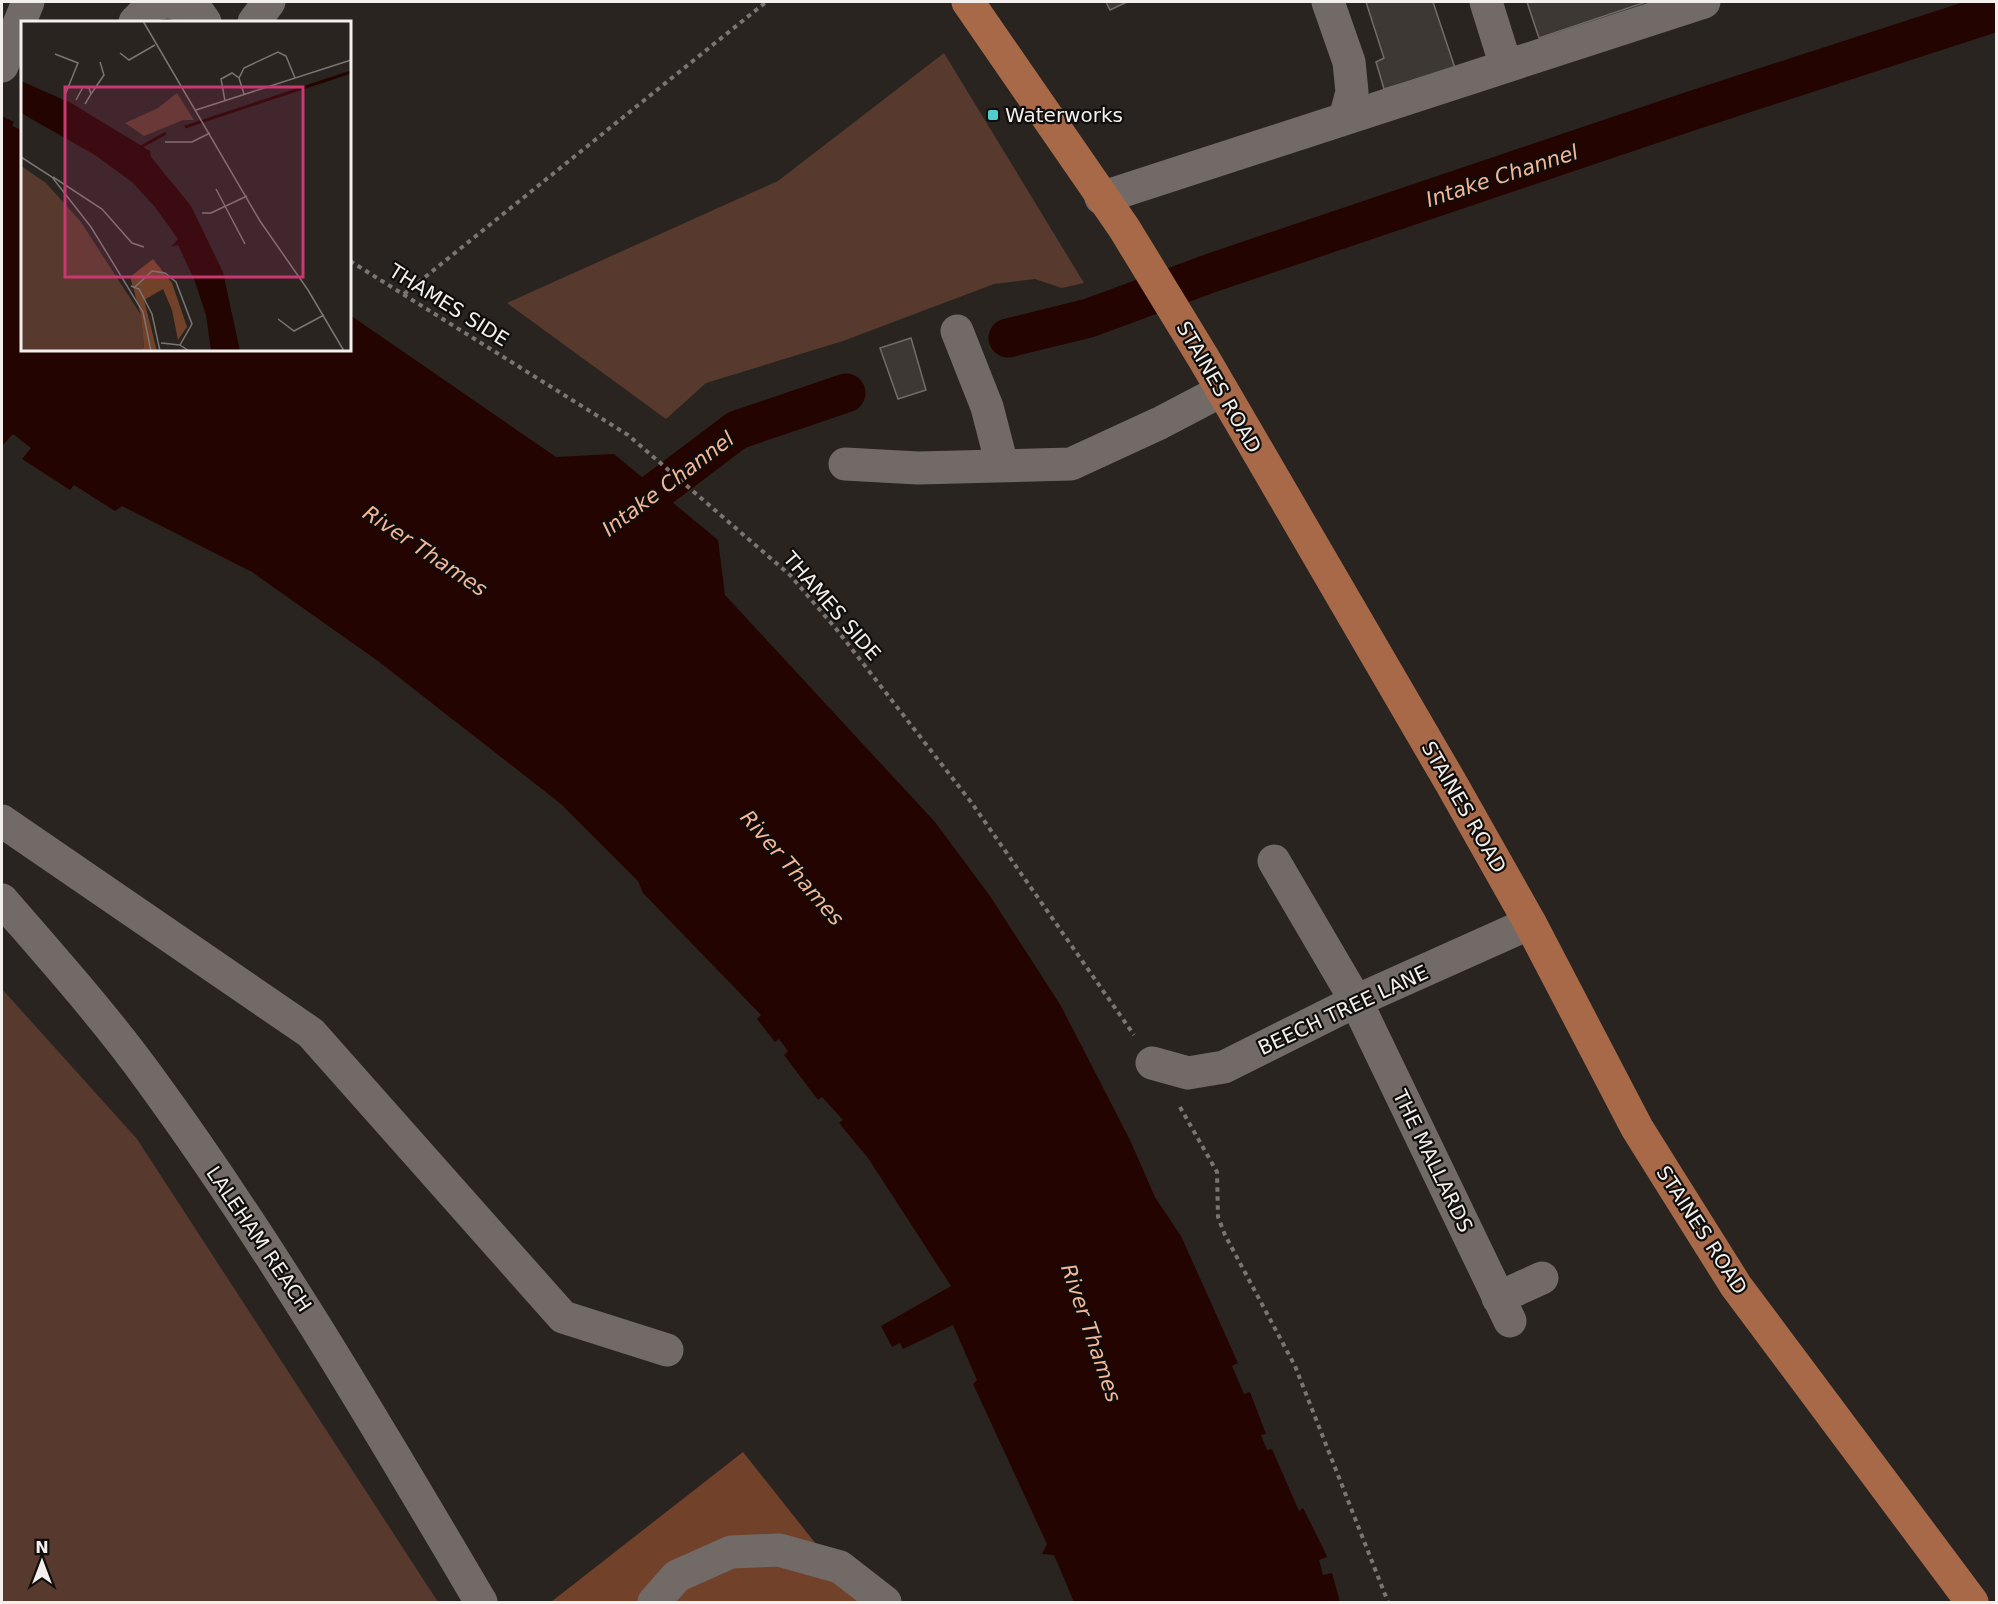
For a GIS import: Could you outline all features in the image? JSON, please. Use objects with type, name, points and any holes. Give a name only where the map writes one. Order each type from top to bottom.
[{"type":"main road","name":"STAINES ROAD","points":[[968,2],[1101,198],[1124,228],[1204,359],[1530,923],[1637,1128],[1736,1286],[1972,1602]]},
{"type":"street","points":[[2,66],[28,2]]},
{"type":"street","points":[[136,21],[153,4],[170,2],[198,12],[204,21]]},
{"type":"street","points":[[255,21],[269,2]]},
{"type":"street","points":[[1328,2],[1349,62],[1352,92],[1346,118]]},
{"type":"street","points":[[1486,2],[1506,66]]},
{"type":"street","points":[[1101,198],[1704,2]]},
{"type":"street","points":[[957,331],[987,407],[1002,465]]},
{"type":"street","points":[[845,464],[918,468],[1071,464],[1161,423],[1221,391]]},
{"type":"street","points":[[2,821],[311,1033],[564,1317],[667,1350]]},
{"type":"street","name":"THE MALLARDS","points":[[1274,861],[1356,1002],[1504,1310],[1542,1278]]},
{"type":"street","name":"LALEHAM REACH","points":[[2,900],[75,984],[152,1081],[334,1354],[482,1602]]},
{"type":"street","name":"BEECH TREE LANE","points":[[1152,1063],[1188,1073],[1224,1067],[1356,1002],[1530,923]]},
{"type":"street","points":[[654,1602],[677,1576],[731,1552],[779,1551],[840,1567],[885,1602]]},
{"type":"path","points":[[404,294],[766,2]]},
{"type":"path","name":"THAMES SIDE","points":[[351,262],[628,435],[736,526],[790,575],[837,630],[971,802],[1152,1063],[1207,1150],[1217,1172],[1218,1217],[1225,1235],[1295,1366],[1388,1602]]},
{"type":"shaded area","points":[[944,53],[1084,283],[1062,288],[1035,279],[994,284],[843,341],[706,383],[666,419],[507,303],[778,181]]},
{"type":"shaded area","points":[[2,989],[137,1139],[438,1602],[2,1602]]},
{"type":"shaded area","points":[[743,1452],[862,1602],[551,1602]]},
{"type":"water","name":"River Thames","points":[[2,116],[14,122],[12,126],[21,130],[21,351],[351,351],[351,316],[556,457],[614,454],[718,540],[725,595],[935,822],[990,896],[1061,1006],[1130,1140],[1155,1197],[1181,1236],[1238,1363],[1232,1366],[1244,1394],[1250,1392],[1266,1434],[1261,1435],[1267,1450],[1272,1449],[1299,1511],[1303,1508],[1325,1552],[1327,1557],[1319,1560],[1323,1575],[1332,1573],[1340,1602],[1074,1602],[1054,1555],[1042,1554],[1047,1544],[973,1384],[977,1380],[953,1325],[903,1349],[900,1343],[892,1347],[881,1326],[951,1286],[868,1158],[839,1123],[843,1120],[822,1097],[818,1100],[784,1055],[788,1051],[779,1039],[775,1042],[757,1019],[761,1015],[643,893],[638,881],[561,804],[378,661],[252,572],[122,506],[115,511],[74,485],[70,490],[22,459],[31,448],[13,434],[2,446]]},
{"type":"building","points":[[1106,2],[1127,2],[1110,10]]},
{"type":"building","points":[[1366,2],[1433,2],[1455,68],[1384,89],[1376,62],[1384,58]]},
{"type":"building","points":[[1527,2],[1646,2],[1539,38]]},
{"type":"building","points":[[911,338],[926,390],[898,399],[880,348]]},
{"type":"waterway","name":"Intake Channel","points":[[1008,338],[1089,318],[1211,273],[1691,111],[1996,12]]},
{"type":"waterway","name":"Intake Channel","points":[[615,522],[737,430],[846,393]]},
{"type":"place","name":"Waterworks","points":[[993,115]]}]
